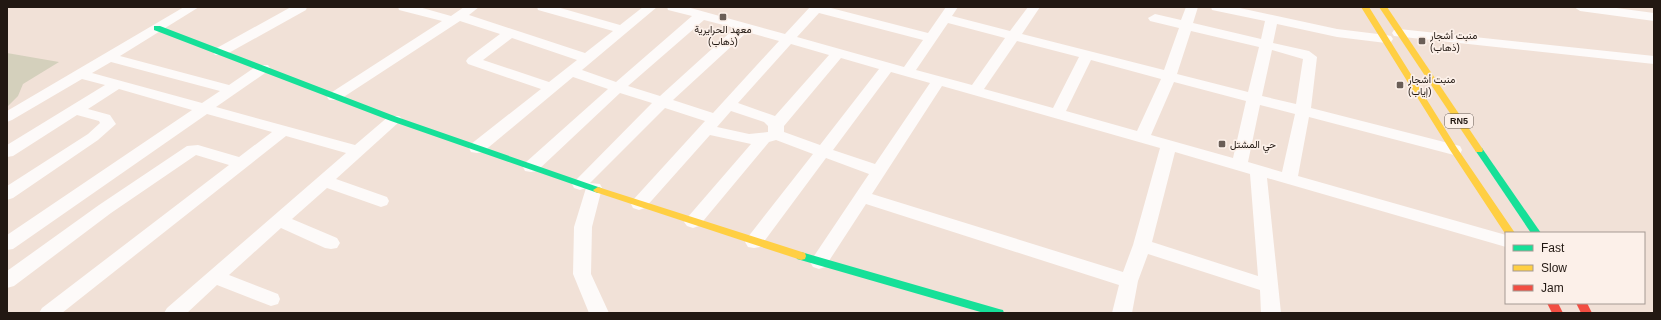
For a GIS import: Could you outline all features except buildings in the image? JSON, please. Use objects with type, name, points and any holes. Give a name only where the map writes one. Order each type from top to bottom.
[{"type":"main road","name":"RN5","points":[[1366,7],[1454,150],[1509,232]]},
{"type":"main road","name":"RN5","points":[[1383,7],[1399,33],[1535,232]]},
{"type":"main road","points":[[157,28],[394,119],[639,204],[820,262],[999,313]]},
{"type":"main road","points":[[1553,304],[1558,313]]},
{"type":"main road","points":[[1582,304],[1588,313]]},
{"type":"street","points":[[7,116],[193,7]]},
{"type":"street","points":[[220,52],[301,7]]},
{"type":"street","points":[[404,7],[455,18],[510,33],[588,59]]},
{"type":"street","points":[[334,97],[473,7]]},
{"type":"street","points":[[543,7],[623,30]]},
{"type":"street","points":[[477,148],[651,7]]},
{"type":"street","points":[[673,7],[1142,137],[1505,242]]},
{"type":"street","points":[[975,91],[1034,7]]},
{"type":"street","points":[[1142,137],[1169,77],[1192,7]]},
{"type":"street","points":[[1217,7],[1337,33],[1386,39]]},
{"type":"street","points":[[1580,7],[1654,17]]},
{"type":"street","points":[[639,204],[710,124],[817,8],[931,38]]},
{"type":"street","points":[[907,72],[948,12],[1014,35],[1087,55],[1454,150]]},
{"type":"street","points":[[531,167],[618,87],[701,15]]},
{"type":"street","points":[[1155,18],[1266,44],[1310,57],[1303,111],[1289,179]]},
{"type":"street","points":[[1239,165],[1272,19]]},
{"type":"street","points":[[598,313],[582,274],[583,227],[587,186],[662,102],[744,27]]},
{"type":"street","points":[[510,33],[473,61],[552,88]]},
{"type":"street","points":[[1399,33],[1654,60]]},
{"type":"street","points":[[693,222],[771,133],[838,53]]},
{"type":"street","points":[[1057,114],[1087,55]]},
{"type":"street","points":[[109,57],[229,89]]},
{"type":"street","points":[[754,242],[888,67]]},
{"type":"street","points":[[7,244],[203,109],[229,89],[262,68]]},
{"type":"street","points":[[572,72],[662,102],[750,140],[771,133],[878,171]]},
{"type":"street","points":[[81,74],[358,151]]},
{"type":"street","points":[[820,262],[938,81]]},
{"type":"street","points":[[7,152],[117,84]]},
{"type":"street","points":[[729,105],[769,118],[771,133]]},
{"type":"street","points":[[7,194],[93,137],[108,124],[105,118],[76,110]]},
{"type":"street","points":[[174,313],[394,119]]},
{"type":"street","points":[[49,313],[284,131]]},
{"type":"street","points":[[1122,313],[1129,281],[1142,245],[1170,145]]},
{"type":"street","points":[[7,281],[105,209],[193,150],[198,150],[242,163]]},
{"type":"street","points":[[1258,170],[1271,313]]},
{"type":"street","points":[[325,181],[381,201]]},
{"type":"street","points":[[861,197],[1129,281]]},
{"type":"street","points":[[278,220],[331,243]]},
{"type":"street","points":[[1142,245],[1268,286]]},
{"type":"street","points":[[215,277],[271,299]]},
{"type":"shaded area","points":[[7,53],[59,62],[23,84],[18,96],[7,107]]},
{"type":"traffic: fast","points":[[157,28],[394,119],[598,190]]},
{"type":"traffic: fast","points":[[1479,150],[1535,232]]},
{"type":"traffic: fast","points":[[801,256],[999,313]]},
{"type":"traffic: slow","points":[[1365,7],[1454,150],[1509,232]]},
{"type":"traffic: slow","points":[[1383,7],[1479,150]]},
{"type":"traffic: slow","points":[[598,190],[801,256]]},
{"type":"traffic: jam","points":[[1553,304],[1558,313]]},
{"type":"traffic: jam","points":[[1582,304],[1587,313]]},
{"type":"place","name":"معهد الحرايرية (ذهاب)","points":[[723,17]]},
{"type":"place","name":"منبت أشجار (ذهاب)","points":[[1422,41]]},
{"type":"place","name":"منبت أشجار (إياب)","points":[[1400,85]]},
{"type":"place","name":"حي المشتل","points":[[1222,144]]}]
